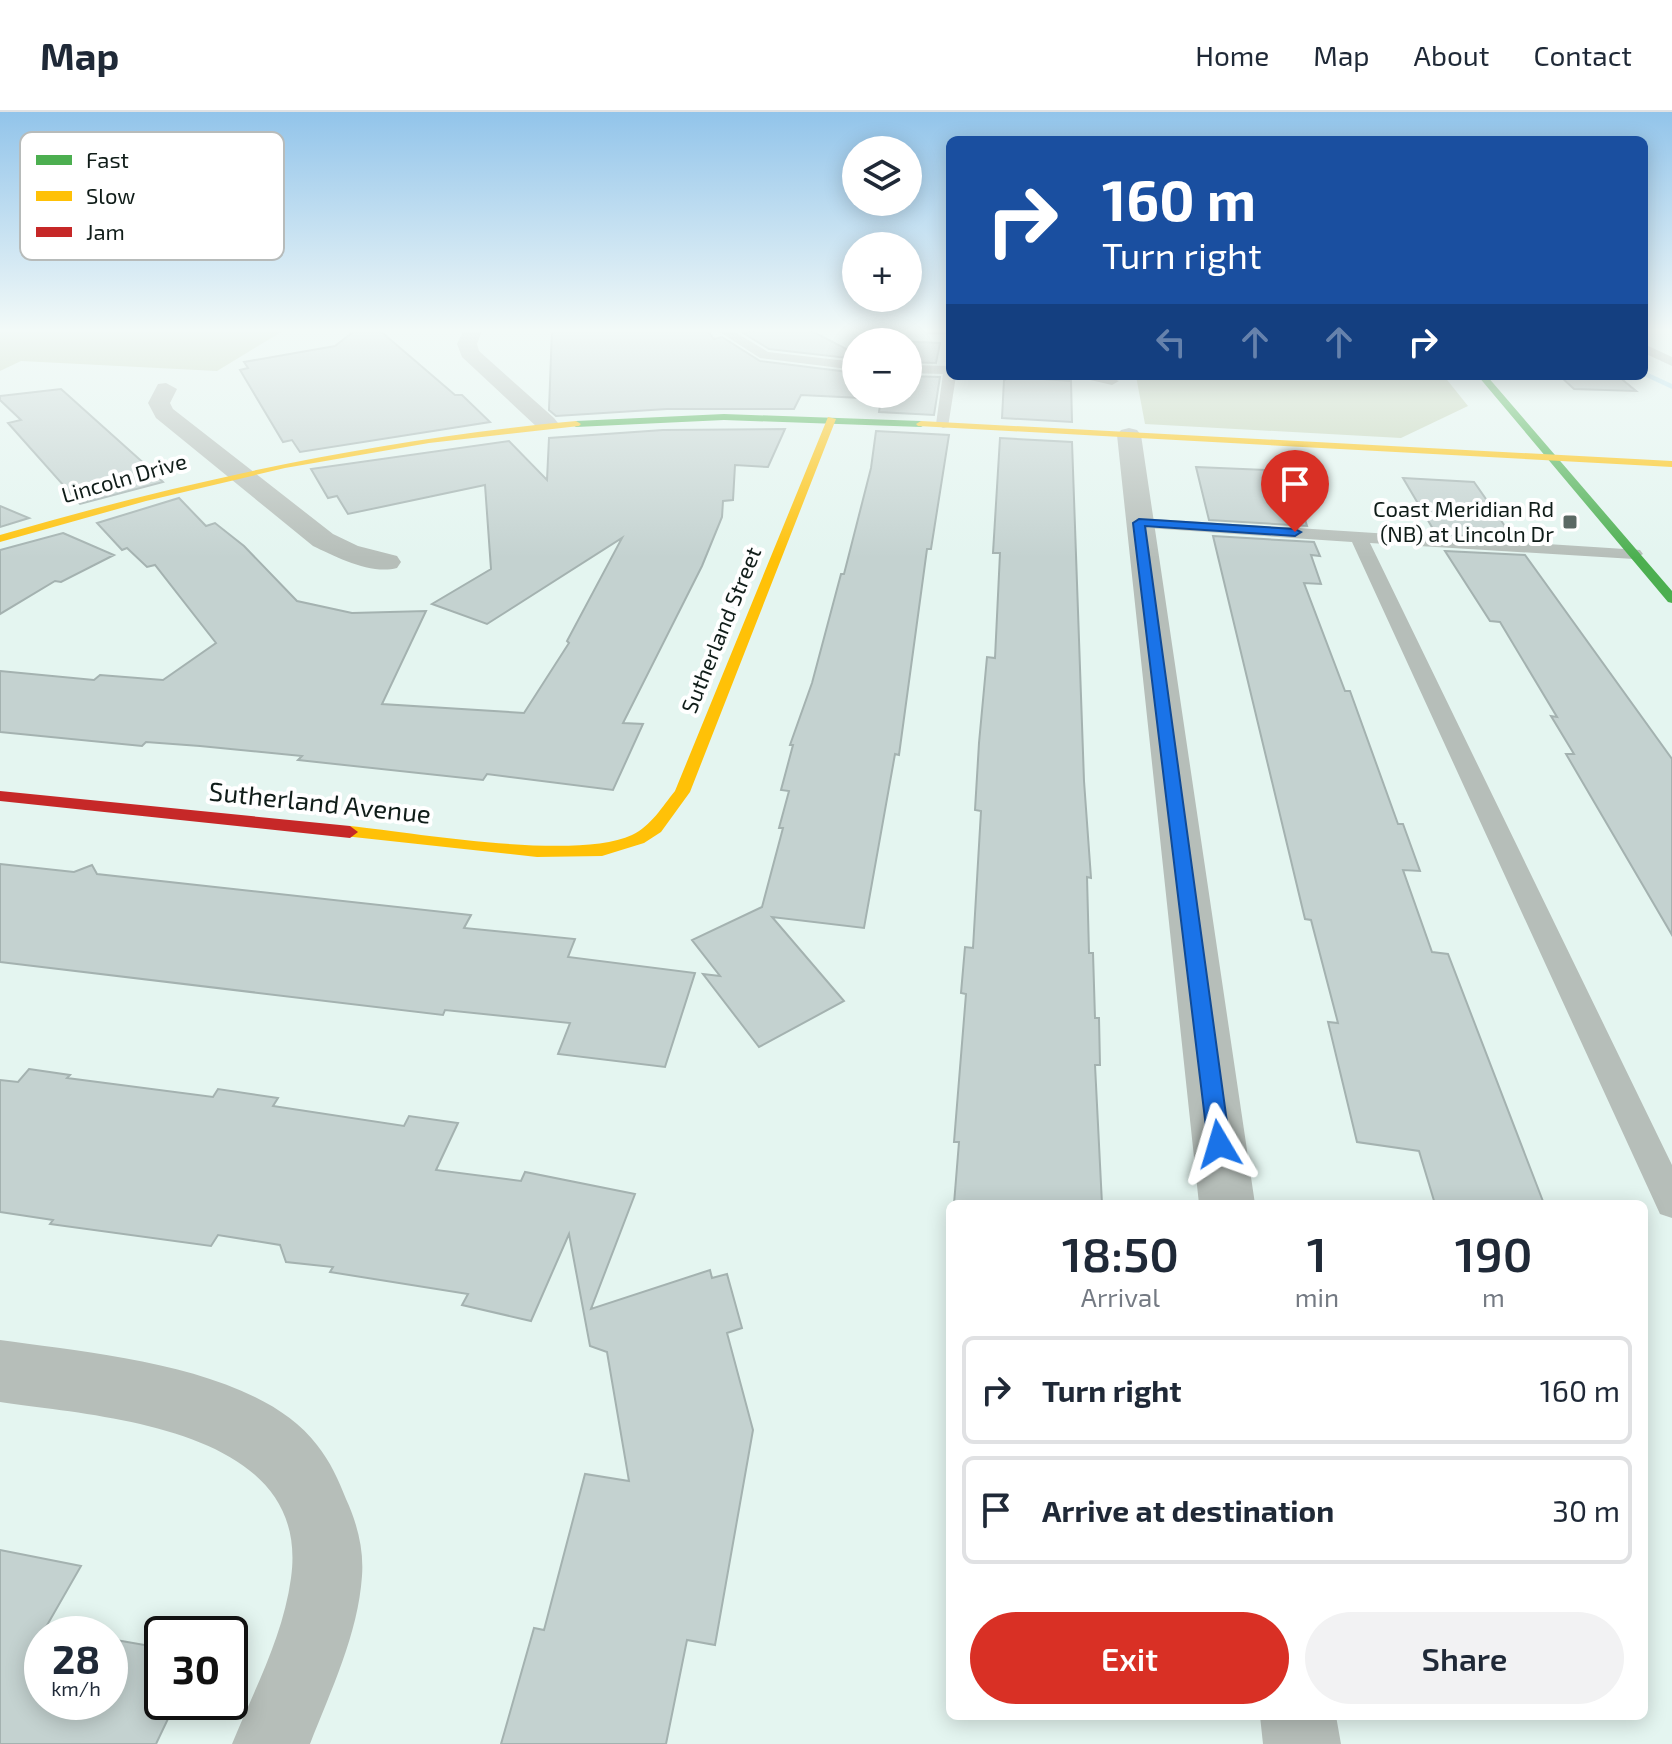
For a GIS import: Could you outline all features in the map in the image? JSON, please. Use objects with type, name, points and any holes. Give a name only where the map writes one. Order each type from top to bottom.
[{"type":"street","points":[[160,405],[164,413],[235,473],[333,547],[387,562]]},
{"type":"street","points":[[526,405],[546,423]]},
{"type":"street","points":[[1507,405],[1672,599]]},
{"type":"street","name":"Lincoln Drive","points":[[0,539],[235,473],[406,440],[546,423],[714,416],[831,419],[1672,464]]},
{"type":"street","name":"Sutherland Street","points":[[633,842],[663,820],[682,792],[831,419]]},
{"type":"street","points":[[1129,435],[1226,1200]]},
{"type":"street","name":"Sutherland Avenue","points":[[0,796],[537,851],[588,852],[633,842]]},
{"type":"street","points":[[0,1371],[193,1404],[248,1429],[273,1444],[291,1462],[306,1483],[323,1527],[327,1578],[317,1620],[271,1744]]},
{"type":"street","points":[[1299,1720],[1302,1744]]},
{"type":"lane","points":[[943,424],[945,405]]},
{"type":"lane","points":[[1139,523],[1634,554]]},
{"type":"lane","points":[[1358,536],[1672,1202]]},
{"type":"green space","points":[[1141,405],[1468,406],[1401,438],[1145,424]]},
{"type":"building","points":[[5,405],[79,405],[163,482],[80,504],[8,423],[21,420]]},
{"type":"building","points":[[261,405],[473,405],[490,422],[300,452],[292,440],[283,442]]},
{"type":"building","points":[[549,405],[796,405],[794,409],[667,409],[556,416],[549,410]]},
{"type":"building","points":[[936,405],[934,415],[879,412],[880,408]]},
{"type":"building","points":[[1003,405],[1072,405],[1072,422],[1002,418]]},
{"type":"building","points":[[785,429],[768,467],[735,465],[733,500],[723,501],[722,517],[702,566],[623,723],[643,724],[613,790],[487,774],[483,780],[200,746],[146,742],[142,746],[0,732],[0,671],[94,680],[100,675],[163,680],[216,643],[155,565],[147,567],[127,548],[122,550],[97,523],[179,498],[206,526],[215,523],[244,546],[297,601],[352,613],[426,611],[382,704],[524,713],[569,643],[567,641],[622,538],[487,624],[432,604],[491,569],[485,485],[348,514],[337,496],[328,498],[311,469],[509,441],[547,480],[549,438],[663,430]]},
{"type":"building","points":[[876,431],[949,435],[931,549],[927,549],[899,755],[895,754],[864,928],[772,917],[844,1001],[759,1047],[703,974],[720,976],[692,940],[762,907],[783,828],[779,828],[789,791],[781,790],[793,745],[790,745],[812,683],[841,574],[844,574],[871,468]]},
{"type":"building","points":[[1000,438],[1072,442],[1084,781],[1091,878],[1087,877],[1089,953],[1093,953],[1095,1018],[1099,1018],[1100,1065],[1095,1065],[1102,1200],[954,1200],[959,1142],[954,1142],[966,994],[961,993],[965,947],[973,948],[981,811],[975,810],[979,743],[987,657],[995,658],[1000,553],[993,553]]},
{"type":"building","points":[[1196,467],[1290,471],[1307,526],[1209,520]]},
{"type":"building","points":[[1403,478],[1474,482],[1514,539],[1436,534]]},
{"type":"building","points":[[0,506],[29,518],[0,527]]},
{"type":"building","points":[[63,533],[114,555],[61,582],[55,581],[0,614],[0,550]]},
{"type":"building","points":[[1213,536],[1314,542],[1320,556],[1311,555],[1321,584],[1304,583],[1345,691],[1350,691],[1398,824],[1403,824],[1420,871],[1403,870],[1432,952],[1448,954],[1542,1200],[1434,1200],[1419,1151],[1357,1142],[1328,1022],[1338,1023],[1311,920],[1305,919]]},
{"type":"building","points":[[1445,551],[1525,555],[1672,759],[1672,935],[1566,754],[1574,754],[1551,716],[1557,717],[1500,622],[1490,621]]},
{"type":"building","points":[[0,864],[74,872],[92,865],[97,874],[471,915],[464,928],[575,939],[568,957],[695,973],[665,1067],[558,1054],[570,1023],[445,1010],[443,1015],[0,962]]},
{"type":"building","points":[[29,1069],[70,1075],[67,1078],[213,1097],[218,1089],[278,1098],[273,1106],[404,1126],[409,1116],[458,1123],[436,1170],[521,1181],[525,1172],[635,1194],[591,1309],[710,1270],[712,1278],[727,1274],[742,1328],[727,1333],[753,1430],[715,1645],[687,1640],[666,1744],[501,1744],[534,1628],[544,1630],[585,1474],[629,1481],[607,1352],[590,1346],[569,1234],[531,1321],[462,1305],[468,1294],[330,1272],[333,1267],[286,1262],[280,1245],[218,1235],[211,1246],[50,1224],[53,1220],[0,1212],[0,1080],[18,1082]]},
{"type":"building","points":[[0,1550],[81,1566],[52,1616],[24,1616],[24,1720],[128,1720],[128,1642],[144,1645],[144,1720],[167,1720],[156,1744],[0,1744]]},
{"type":"traffic: fast","points":[[1507,405],[1672,599]]},
{"type":"traffic: fast","points":[[576,424],[724,417],[921,424]]},
{"type":"traffic: slow","points":[[350,832],[537,851],[602,850],[638,839],[655,828],[682,792],[831,419]]},
{"type":"traffic: slow","points":[[0,539],[142,499],[285,465],[429,440],[576,424]]},
{"type":"traffic: slow","points":[[921,424],[1672,464]]},
{"type":"traffic: jam","points":[[0,796],[350,832]]},
{"type":"place","name":"Coast Meridian Rd (NB) at Lincoln Dr","points":[[1570,522]]},
{"type":"route","points":[[1219,1144],[1139,523],[1295,532]]}]
